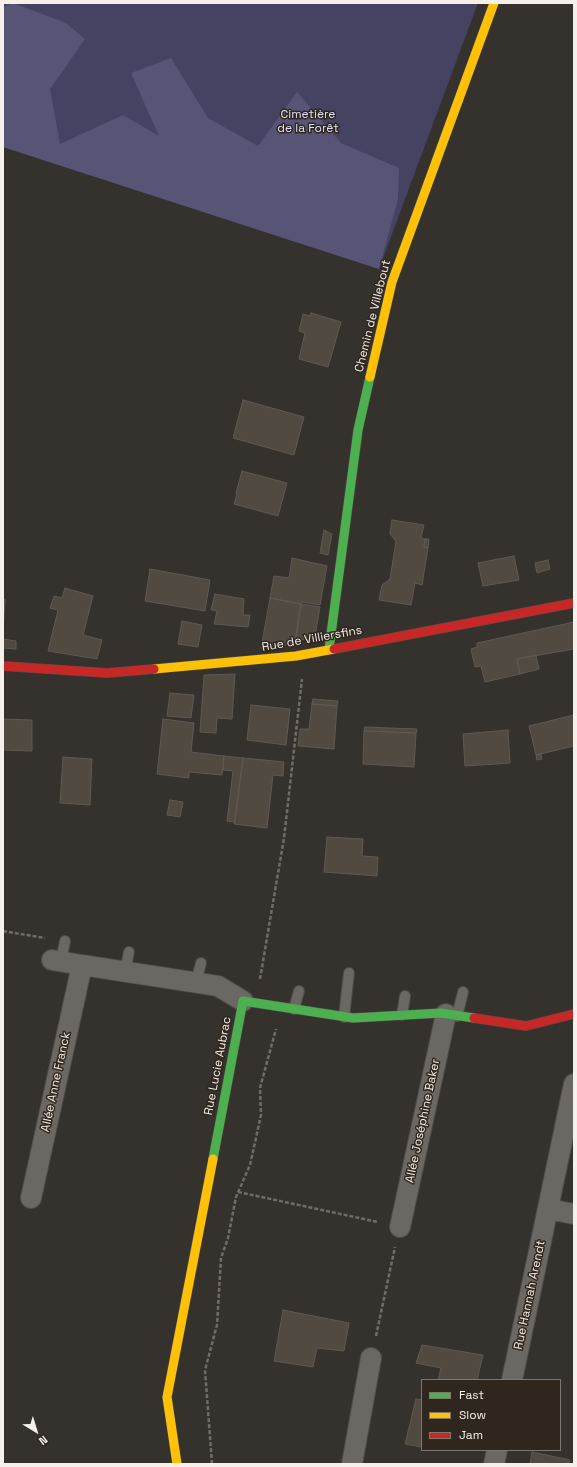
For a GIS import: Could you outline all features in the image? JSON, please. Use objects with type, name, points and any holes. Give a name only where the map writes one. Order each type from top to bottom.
[{"type":"street","name":"Chemin de Villebout","points":[[329,649],[358,430],[392,282],[494,3]]},
{"type":"street","name":"Rue de Villiersfins","points":[[3,666],[107,673],[274,659],[574,603]]},
{"type":"street","points":[[57,960],[82,966],[218,986],[243,1001],[353,1018],[441,1013],[526,1026],[574,1014]]},
{"type":"street","name":"Allée Anne Franck","points":[[31,1198],[82,966]]},
{"type":"street","name":"Rue Lucie Aubrac","points":[[178,1464],[167,1397],[243,1001]]},
{"type":"street","name":"Allée Joséphine Baker","points":[[400,1227],[452,1015]]},
{"type":"street","name":"Rue Hannah Arendt","points":[[512,1379],[574,1084]]},
{"type":"street","points":[[548,1209],[574,1214]]},
{"type":"street","points":[[352,1464],[371,1358]]},
{"type":"street","points":[[494,1464],[497,1451]]},
{"type":"lane","points":[[57,960],[66,941]]},
{"type":"lane","points":[[125,972],[129,952]]},
{"type":"lane","points":[[196,982],[201,963]]},
{"type":"lane","points":[[344,1016],[349,973]]},
{"type":"lane","points":[[294,1009],[299,990]]},
{"type":"lane","points":[[452,1015],[463,992]]},
{"type":"lane","points":[[402,1015],[405,996]]},
{"type":"path","points":[[3,931],[66,941]]},
{"type":"path","points":[[238,1192],[400,1227],[371,1358]]},
{"type":"green space","name":"Cimetière de la Forêt","points":[[3,3],[478,3],[379,269],[3,147]]},
{"type":"green space","points":[[13,3],[66,23],[85,39],[50,89],[60,144],[123,115],[159,136],[131,73],[171,58],[208,118],[258,146],[297,92],[341,143],[399,168],[398,199],[379,269],[3,147],[3,7]]},
{"type":"building","points":[[311,313],[341,322],[328,367],[299,359],[305,333],[299,331],[303,314],[310,316]]},
{"type":"building","points":[[243,400],[304,417],[294,455],[233,438]]},
{"type":"building","points":[[242,471],[287,483],[278,516],[234,504]]},
{"type":"building","points":[[392,520],[424,525],[421,538],[425,539],[424,547],[428,548],[422,585],[415,583],[411,605],[379,600],[382,585],[390,579],[396,541],[390,534]]},
{"type":"building","points":[[324,530],[332,534],[328,555],[320,553]]},
{"type":"building","points":[[425,539],[429,539],[428,548],[424,547]]},
{"type":"building","points":[[514,556],[519,580],[483,586],[478,563]]},
{"type":"building","points":[[292,558],[327,566],[320,605],[302,602],[301,604],[270,598],[274,576],[289,578]]},
{"type":"building","points":[[548,560],[550,569],[537,573],[535,563]]},
{"type":"building","points":[[150,569],[210,580],[205,611],[145,601]]},
{"type":"building","points":[[65,588],[93,596],[83,635],[102,640],[97,659],[48,651],[58,610],[50,608],[54,596],[62,598]]},
{"type":"building","points":[[215,594],[244,599],[243,615],[250,615],[248,627],[214,624],[217,611],[211,610]]},
{"type":"building","points":[[270,598],[301,604],[295,642],[281,647],[261,649]]},
{"type":"building","points":[[3,599],[5,599],[3,632]]},
{"type":"building","points":[[301,604],[320,607],[315,636],[295,642]]},
{"type":"building","points":[[182,621],[202,625],[198,647],[178,644]]},
{"type":"building","points":[[574,622],[574,649],[517,659],[520,674],[485,682],[481,666],[475,667],[471,649],[477,647],[477,643]]},
{"type":"building","points":[[3,639],[16,641],[16,649],[3,648]]},
{"type":"building","points":[[536,655],[539,669],[520,674],[517,659]]},
{"type":"building","points":[[235,674],[232,719],[217,718],[216,733],[200,732],[204,675]]},
{"type":"building","points":[[170,693],[194,695],[191,718],[167,716]]},
{"type":"building","points":[[313,699],[338,701],[337,706],[312,704]]},
{"type":"building","points":[[312,704],[337,706],[334,749],[298,746],[300,729],[309,729]]},
{"type":"building","points":[[251,705],[290,709],[286,745],[247,740]]},
{"type":"building","points":[[574,715],[574,746],[536,755],[529,726]]},
{"type":"building","points":[[3,719],[32,720],[32,751],[3,750]]},
{"type":"building","points":[[163,719],[194,723],[191,752],[224,756],[222,775],[189,772],[189,778],[157,774]]},
{"type":"building","points":[[365,727],[417,729],[416,733],[364,731]]},
{"type":"building","points":[[508,730],[510,763],[465,766],[463,734]]},
{"type":"building","points":[[364,731],[416,733],[414,767],[363,764]]},
{"type":"building","points":[[541,754],[542,759],[537,760],[536,755]]},
{"type":"building","points":[[224,756],[243,758],[235,822],[227,821],[233,771],[223,770]]},
{"type":"building","points":[[63,757],[92,759],[90,805],[60,803]]},
{"type":"building","points":[[243,758],[284,762],[283,776],[273,775],[267,828],[234,824]]},
{"type":"building","points":[[170,800],[183,802],[180,817],[167,815]]},
{"type":"building","points":[[327,837],[363,839],[362,856],[378,857],[377,876],[324,872]]},
{"type":"building","points":[[283,1310],[349,1323],[344,1351],[317,1348],[313,1367],[274,1361]]},
{"type":"building","points":[[422,1345],[483,1355],[477,1379],[438,1379],[441,1368],[416,1363]]},
{"type":"building","points":[[416,1399],[421,1400],[421,1447],[405,1444]]},
{"type":"building","points":[[532,1452],[570,1460],[568,1464],[530,1464]]},
{"type":"traffic: fast","points":[[329,649],[358,430],[370,377]]},
{"type":"traffic: fast","points":[[213,1159],[243,1001],[353,1018],[441,1013],[474,1018]]},
{"type":"traffic: slow","points":[[370,377],[392,282],[494,3]]},
{"type":"traffic: slow","points":[[154,669],[296,656],[334,649]]},
{"type":"traffic: slow","points":[[177,1464],[167,1397],[213,1159]]},
{"type":"traffic: jam","points":[[334,649],[574,603]]},
{"type":"traffic: jam","points":[[3,666],[107,673],[154,669]]},
{"type":"traffic: jam","points":[[474,1018],[526,1026],[574,1014]]}]
